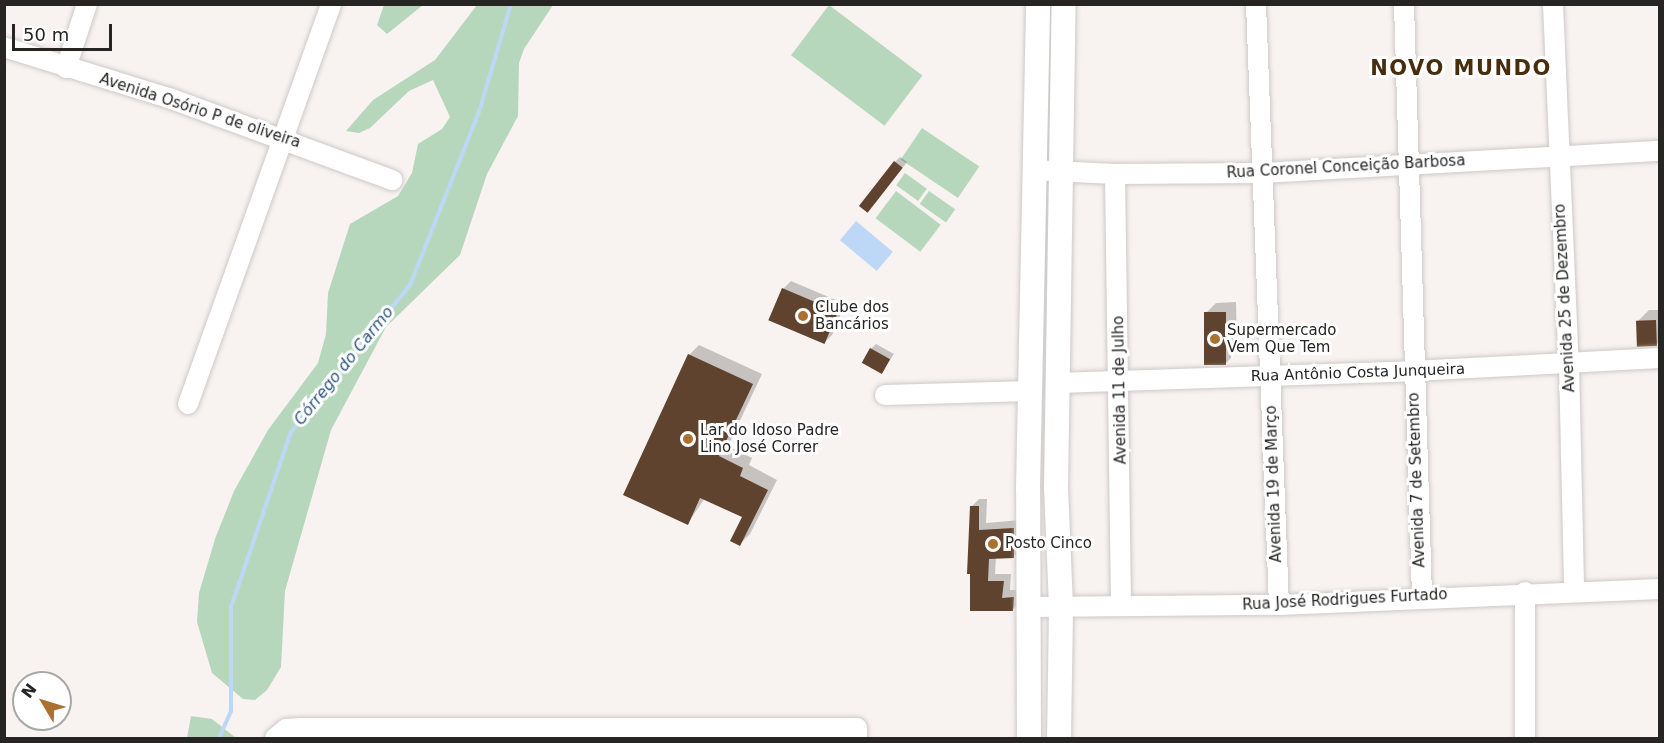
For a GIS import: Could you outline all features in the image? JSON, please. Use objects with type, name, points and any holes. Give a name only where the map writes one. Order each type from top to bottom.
[{"type":"main road","points":[[1029,738],[1028,488],[1038,4]]},
{"type":"main road","points":[[1059,738],[1061,606],[1056,488],[1064,4]]},
{"type":"main road","points":[[1028,488],[1056,488]]},
{"type":"street","points":[[66,68],[87,4]]},
{"type":"street","points":[[188,405],[331,4]]},
{"type":"street","name":"Avenida 19 de Março","points":[[1256,4],[1279,604]]},
{"type":"street","name":"Avenida 7 de Setembro","points":[[1404,4],[1413,371],[1422,596]]},
{"type":"street","name":"Avenida 25 de Dezembro","points":[[1553,4],[1569,364],[1574,591]]},
{"type":"street","name":"Avenida Osório P de oliveira","points":[[7,48],[283,138],[392,180]]},
{"type":"street","name":"Rua Coronel Conceição Barbosa","points":[[1033,170],[1115,174],[1262,173],[1409,162],[1659,151]]},
{"type":"street","name":"Avenida 11 de Julho","points":[[1115,174],[1122,606]]},
{"type":"street","name":"Rua Antônio Costa Junqueira","points":[[1057,383],[1270,377],[1659,358]]},
{"type":"street","points":[[885,395],[1031,391]]},
{"type":"street","name":"Rua José Rodrigues Furtado","points":[[1030,607],[1279,604],[1422,596],[1659,588]]},
{"type":"street","points":[[1525,592],[1525,738]]},
{"type":"street","points":[[281,734],[857,733]]},
{"type":"green space","points":[[384,4],[423,5],[387,34],[377,25]]},
{"type":"green space","points":[[477,5],[553,5],[524,49],[519,63],[518,116],[487,174],[460,255],[386,327],[331,430],[285,591],[281,667],[267,690],[255,700],[243,699],[212,673],[197,622],[199,593],[215,539],[234,491],[268,430],[318,363],[326,334],[328,293],[350,224],[398,196],[412,173],[418,144],[442,129],[450,117],[433,80],[409,91],[370,128],[359,133],[346,131],[373,100],[435,60]]},
{"type":"green space","points":[[829,5],[922,75],[885,126],[791,55]]},
{"type":"green space","points":[[922,128],[979,167],[958,198],[901,160]]},
{"type":"green space","points":[[905,173],[927,189],[918,201],[896,185]]},
{"type":"green space","points":[[896,191],[941,225],[920,252],[876,218]]},
{"type":"green space","points":[[929,191],[955,209],[946,222],[920,204]]},
{"type":"green space","points":[[191,716],[212,719],[236,738],[187,738]]},
{"type":"water","points":[[856,221],[893,252],[877,271],[840,240]]},
{"type":"building","points":[[894,161],[903,168],[868,213],[859,206]]},
{"type":"building","name":"Clube dos Bancários","points":[[782,288],[838,312],[824,344],[768,320]]},
{"type":"building","name":"Supermercado Vem Que Tem","points":[[1204,312],[1226,312],[1226,365],[1204,365]]},
{"type":"building","points":[[1656,320],[1657,346],[1637,347],[1636,321]]},
{"type":"building","points":[[870,348],[890,359],[882,374],[862,363]]},
{"type":"building","name":"Lar do Idoso Padre Lino José Correr","points":[[688,354],[753,384],[719,456],[743,468],[740,476],[768,490],[740,546],[730,541],[742,517],[700,498],[688,525],[623,495]]},
{"type":"building","points":[[970,506],[979,506],[979,530],[1014,528],[1014,558],[989,559],[988,581],[1004,581],[1002,598],[1014,597],[1013,611],[970,611],[970,574],[967,574]]},
{"type":"waterway","name":"Córrego do Carmo","points":[[219,738],[231,711],[231,607],[291,432],[410,285],[480,109],[511,4]]},
{"type":"place","name":"Clube dos Bancários","points":[[803,316]]},
{"type":"place","name":"Supermercado Vem Que Tem","points":[[1215,339]]},
{"type":"place","name":"Lar do Idoso Padre Lino José Correr","points":[[688,439]]},
{"type":"place","name":"Posto Cinco","points":[[993,544]]},
{"type":"district","name":"NOVO MUNDO","points":[[1461,68]]}]
